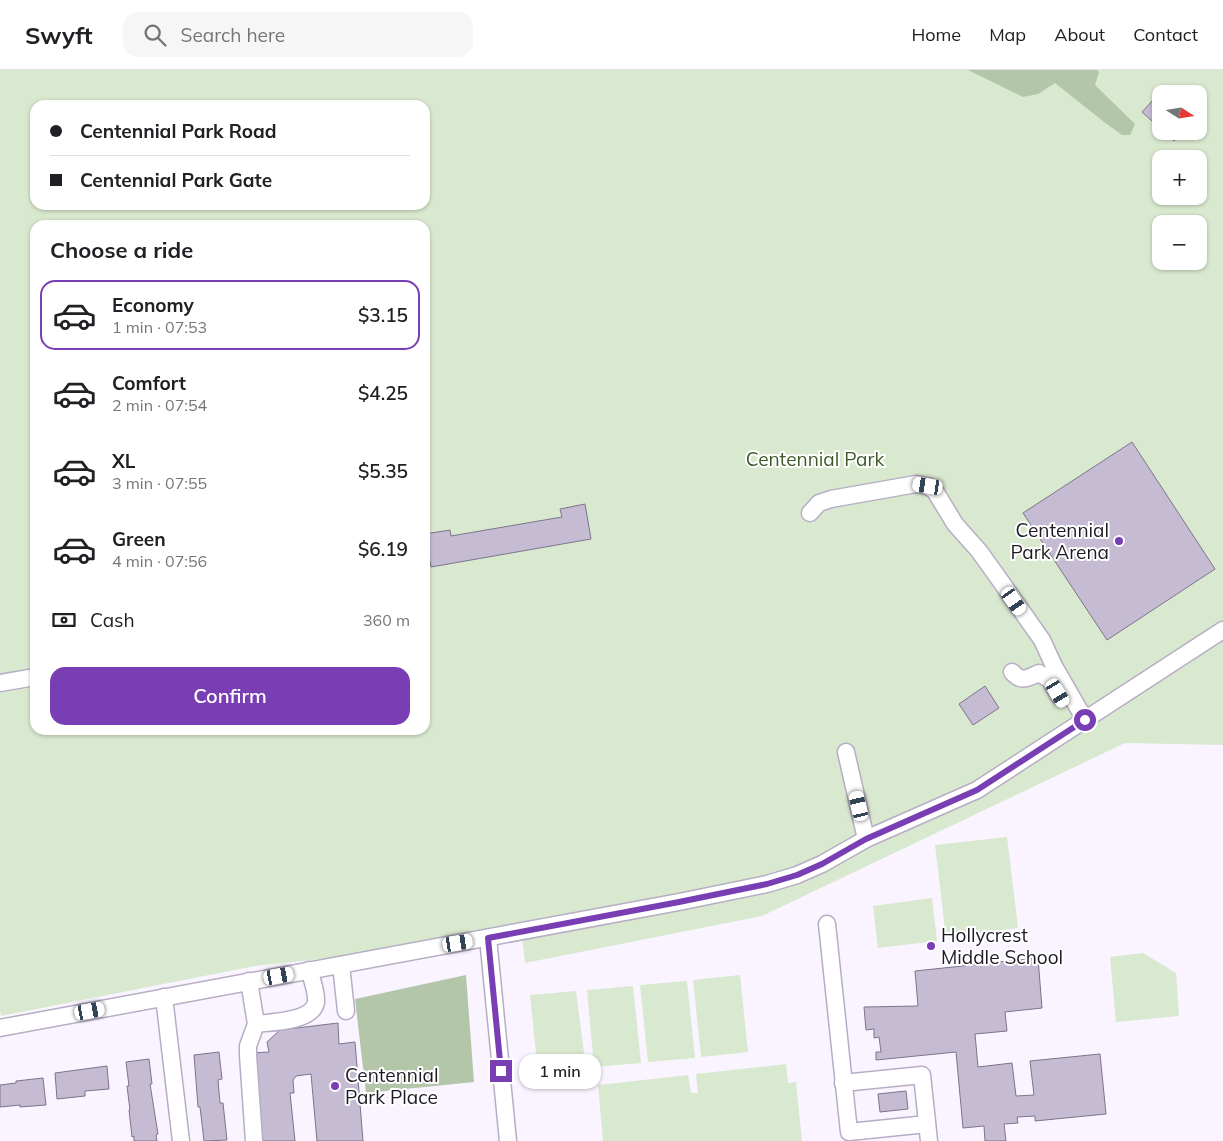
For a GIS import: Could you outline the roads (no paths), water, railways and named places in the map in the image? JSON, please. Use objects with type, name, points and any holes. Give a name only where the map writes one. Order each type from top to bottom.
[{"type":"street","points":[[810,513],[819,503],[831,499],[916,484],[928,486],[935,491],[955,524],[979,551],[1042,640],[1081,722]]},
{"type":"street","points":[[0,1028],[679,902],[767,884],[797,875],[822,864],[866,839],[977,790],[1223,630]]},
{"type":"street","points":[[1012,672],[1016,677],[1022,679],[1039,673],[1045,658],[1045,649]]},
{"type":"street","points":[[1039,673],[1050,680],[1081,722]]},
{"type":"street","points":[[0,683],[30,678]]},
{"type":"street","points":[[846,752],[866,839]]},
{"type":"street","points":[[827,924],[849,1132],[927,1124]]},
{"type":"street","points":[[488,938],[508,1141]]},
{"type":"street","points":[[341,964],[346,1011]]},
{"type":"street","points":[[256,1024],[304,1016],[314,1008],[316,1001],[309,970]]},
{"type":"street","points":[[249,981],[256,1024],[248,1046],[254,1141]]},
{"type":"street","points":[[164,998],[181,1141]]},
{"type":"street","points":[[843,1083],[922,1076],[929,1141]]},
{"type":"place","name":"Centennial Park Arena","points":[[1119,541]]},
{"type":"place","name":"Hollycrest Middle School","points":[[931,946]]},
{"type":"place","name":"Centennial Park Place","points":[[335,1086]]},
{"type":"park label","name":"Centennial Park","points":[[815,459]]}]
